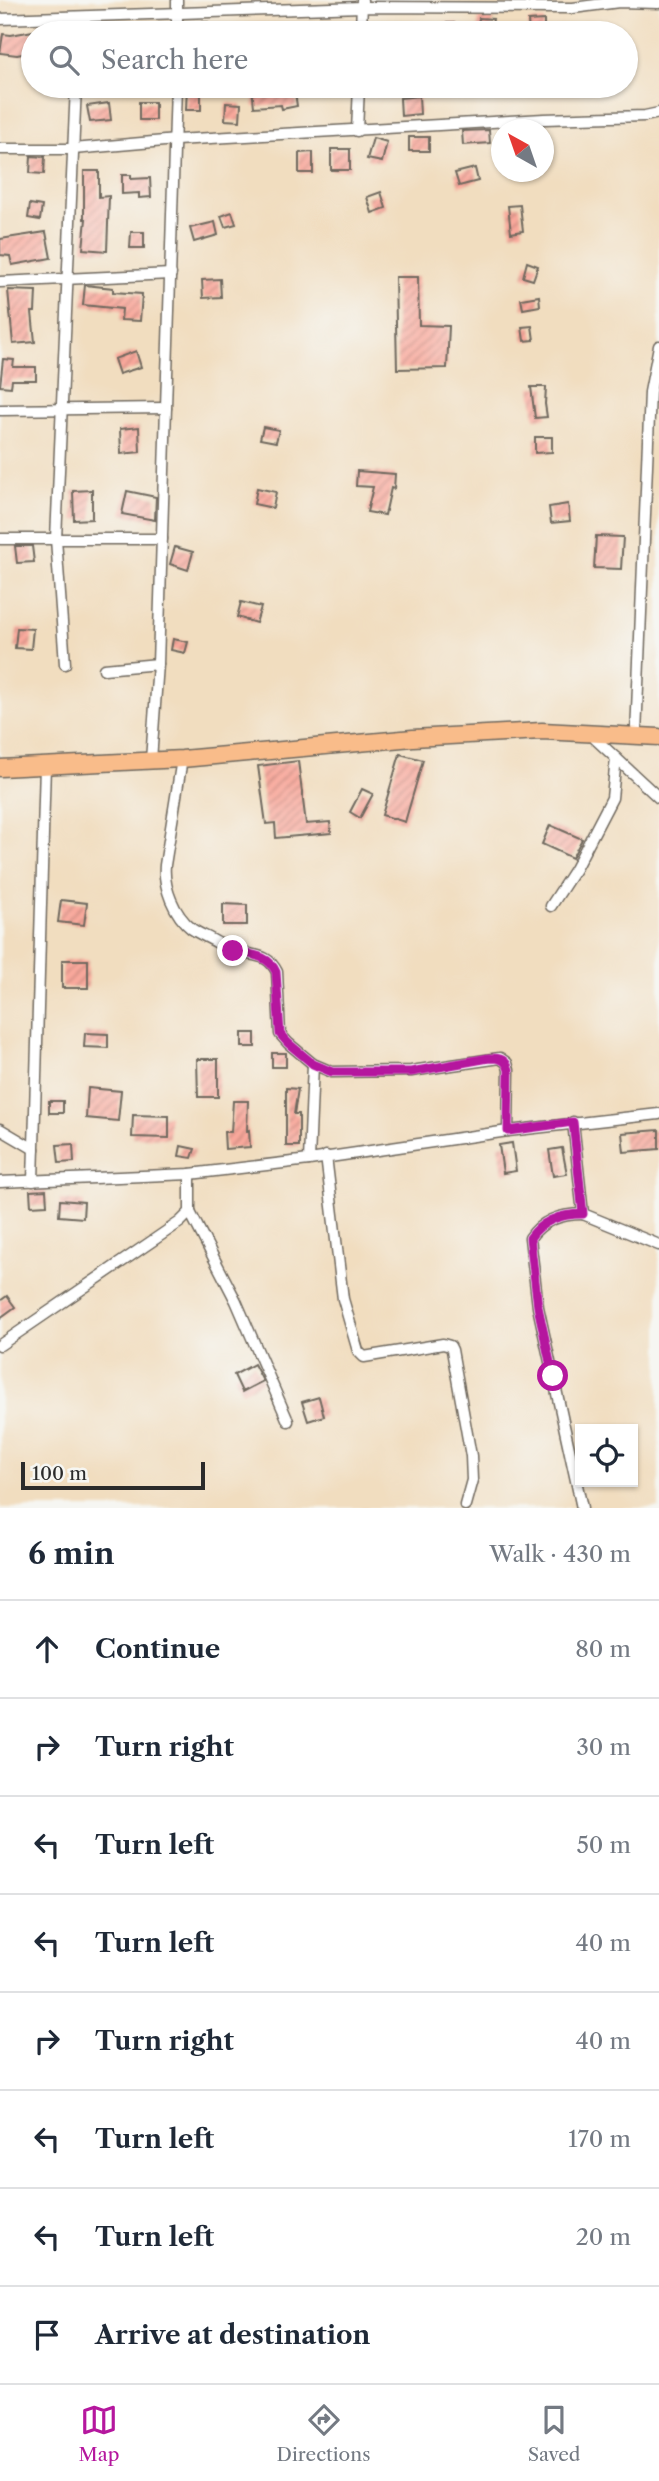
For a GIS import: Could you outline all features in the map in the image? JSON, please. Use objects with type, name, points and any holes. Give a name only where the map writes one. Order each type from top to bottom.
[{"type":"highway","points":[[0,768],[182,759],[413,738],[542,731],[659,737]]},
{"type":"street","points":[[177,0],[177,21]]},
{"type":"street","points":[[0,19],[177,15],[362,3],[573,8],[620,1],[659,3]]},
{"type":"street","points":[[361,21],[362,3]]},
{"type":"street","points":[[65,664],[56,539],[75,98]]},
{"type":"street","points":[[151,760],[158,664],[176,98]]},
{"type":"street","points":[[358,131],[359,98]]},
{"type":"street","points":[[0,149],[72,149],[176,140],[544,119],[645,116],[659,113]]},
{"type":"street","points":[[0,282],[171,274]]},
{"type":"street","points":[[636,735],[650,392],[659,346]]},
{"type":"street","points":[[0,410],[166,408]]},
{"type":"street","points":[[0,539],[162,539]]},
{"type":"street","points":[[104,669],[158,664]]},
{"type":"street","points":[[590,734],[659,798]]},
{"type":"street","points":[[551,906],[575,869],[612,799],[616,758]]},
{"type":"street","points":[[182,759],[165,866],[164,878],[169,896],[192,929],[233,951],[266,957],[273,964],[276,972],[280,1034],[313,1064],[332,1072],[411,1072],[500,1058],[507,1063],[509,1070],[508,1131]]},
{"type":"street","points":[[33,1181],[46,765]]},
{"type":"street","points":[[309,1160],[313,1064]]},
{"type":"street","points":[[0,1182],[190,1174],[309,1160],[573,1122],[659,1114]]},
{"type":"street","points":[[573,1122],[583,1214]]},
{"type":"street","points":[[0,1129],[34,1149]]},
{"type":"street","points":[[326,1156],[344,1299],[358,1351],[364,1357],[443,1344],[450,1346],[452,1350],[471,1456],[472,1480],[465,1505]]},
{"type":"street","points":[[190,1174],[190,1212],[236,1301],[288,1421]]},
{"type":"street","points":[[0,1345],[180,1222],[190,1212]]},
{"type":"street","points":[[582,1508],[538,1307],[530,1238],[537,1227],[544,1223],[571,1214],[583,1214],[659,1245]]},
{"type":"building","points":[[479,18],[493,19],[493,21],[479,21]]},
{"type":"building","points":[[21,33],[21,54],[0,53],[3,34]]},
{"type":"building","points":[[186,98],[201,98],[201,110],[186,110]]},
{"type":"building","points":[[253,98],[296,98],[297,106],[282,109],[281,105],[254,107]]},
{"type":"building","points":[[400,98],[419,98],[420,114],[401,116]]},
{"type":"building","points":[[139,102],[155,102],[155,120],[139,120]]},
{"type":"building","points":[[109,103],[111,120],[90,122],[87,106]]},
{"type":"building","points":[[226,103],[241,104],[240,121],[225,120]]},
{"type":"building","points":[[489,130],[490,143],[463,145],[462,131]]},
{"type":"building","points":[[409,137],[429,137],[429,151],[409,151]]},
{"type":"building","points":[[373,138],[387,142],[382,162],[367,159]]},
{"type":"building","points":[[331,149],[350,149],[350,170],[331,170]]},
{"type":"building","points":[[313,152],[313,173],[299,173],[299,153]]},
{"type":"building","points":[[31,156],[45,157],[44,174],[30,173]]},
{"type":"building","points":[[475,168],[478,181],[459,186],[455,173]]},
{"type":"building","points":[[84,171],[99,171],[99,197],[109,196],[107,251],[83,249],[86,219]]},
{"type":"building","points":[[122,175],[131,175],[131,179],[150,178],[151,197],[139,198],[139,193],[122,194]]},
{"type":"building","points":[[381,192],[386,208],[372,213],[367,197]]},
{"type":"building","points":[[30,204],[42,206],[40,220],[28,218]]},
{"type":"building","points":[[520,205],[523,231],[511,233],[508,206]]},
{"type":"building","points":[[232,212],[236,224],[225,227],[221,216]]},
{"type":"building","points":[[215,222],[218,235],[194,242],[190,228]]},
{"type":"building","points":[[46,232],[51,258],[12,265],[10,256],[0,255],[0,239]]},
{"type":"building","points":[[131,232],[144,232],[144,248],[130,248]]},
{"type":"building","points":[[527,262],[538,266],[533,280],[523,277]]},
{"type":"building","points":[[395,277],[418,277],[419,325],[449,326],[447,368],[397,369]]},
{"type":"building","points":[[220,279],[221,297],[203,298],[202,280]]},
{"type":"building","points":[[85,285],[113,288],[113,292],[142,294],[140,321],[121,320],[122,309],[83,305]]},
{"type":"building","points":[[8,290],[36,291],[35,312],[32,312],[35,342],[13,344]]},
{"type":"building","points":[[539,296],[540,306],[523,309],[521,299]]},
{"type":"building","points":[[532,326],[534,340],[524,341],[522,327]]},
{"type":"building","points":[[136,351],[141,367],[119,374],[114,359]]},
{"type":"building","points":[[3,359],[14,360],[13,367],[36,367],[36,380],[12,380],[11,387],[0,386]]},
{"type":"building","points":[[531,387],[546,387],[547,417],[535,418]]},
{"type":"building","points":[[139,427],[140,452],[121,454],[120,429]]},
{"type":"building","points":[[263,427],[279,430],[276,442],[260,439]]},
{"type":"building","points":[[535,437],[552,437],[552,452],[535,453]]},
{"type":"building","points":[[357,471],[395,474],[394,489],[391,488],[385,515],[367,512],[373,487],[356,486]]},
{"type":"building","points":[[257,488],[276,492],[273,508],[254,504]]},
{"type":"building","points":[[92,490],[92,519],[74,520],[73,491]]},
{"type":"building","points":[[127,491],[156,497],[155,520],[122,514]]},
{"type":"building","points":[[568,504],[570,521],[551,523],[549,507]]},
{"type":"building","points":[[596,536],[623,537],[621,569],[594,568]]},
{"type":"building","points":[[15,546],[32,546],[34,562],[17,563]]},
{"type":"building","points":[[175,547],[193,552],[188,570],[170,564]]},
{"type":"building","points":[[241,602],[261,607],[256,623],[237,617]]},
{"type":"building","points":[[17,628],[33,629],[31,649],[15,648]]},
{"type":"building","points":[[173,639],[188,642],[185,653],[171,650]]},
{"type":"building","points":[[400,754],[423,760],[405,822],[382,815]]},
{"type":"building","points":[[298,761],[306,824],[330,822],[331,833],[276,838],[275,823],[266,824],[258,766]]},
{"type":"building","points":[[362,789],[373,794],[360,818],[350,812]]},
{"type":"building","points":[[550,825],[582,839],[572,858],[542,844]]},
{"type":"building","points":[[61,900],[87,903],[84,925],[58,922]]},
{"type":"building","points":[[223,904],[247,905],[247,925],[223,925]]},
{"type":"building","points":[[62,960],[88,960],[88,988],[62,988]]},
{"type":"building","points":[[85,1033],[108,1034],[108,1048],[84,1047]]},
{"type":"building","points":[[242,1033],[255,1033],[255,1047],[242,1047]]},
{"type":"building","points":[[272,1053],[286,1053],[286,1067],[272,1067]]},
{"type":"building","points":[[197,1059],[218,1059],[218,1097],[198,1097]]},
{"type":"building","points":[[88,1088],[121,1091],[118,1121],[86,1118]]},
{"type":"building","points":[[286,1088],[298,1089],[294,1114],[299,1114],[299,1146],[286,1146]]},
{"type":"building","points":[[49,1101],[63,1101],[63,1113],[49,1113]]},
{"type":"building","points":[[233,1101],[248,1101],[247,1131],[249,1130],[250,1147],[225,1149],[224,1132],[231,1132]]},
{"type":"building","points":[[133,1115],[169,1116],[169,1138],[132,1137]]},
{"type":"building","points":[[659,1130],[659,1149],[624,1152],[622,1133]]},
{"type":"building","points":[[512,1143],[516,1171],[503,1173],[499,1145]]},
{"type":"building","points":[[73,1144],[74,1162],[59,1163],[57,1145]]},
{"type":"building","points":[[181,1146],[195,1149],[192,1158],[179,1156]]},
{"type":"building","points":[[562,1148],[567,1174],[553,1176],[549,1150]]},
{"type":"building","points":[[46,1190],[47,1205],[31,1206],[30,1191]]},
{"type":"building","points":[[60,1200],[84,1202],[83,1218],[59,1216]]},
{"type":"building","points":[[7,1296],[15,1307],[0,1318],[0,1301]]},
{"type":"building","points":[[254,1364],[263,1381],[242,1392],[234,1375]]},
{"type":"building","points":[[319,1397],[324,1416],[308,1421],[302,1402]]},
{"type":"route","points":[[233,951],[266,957],[273,964],[276,972],[280,1034],[313,1064],[332,1072],[411,1072],[500,1058],[507,1063],[509,1070],[508,1131],[573,1122],[583,1214],[571,1214],[544,1223],[537,1227],[530,1238],[538,1307],[553,1376]]}]
